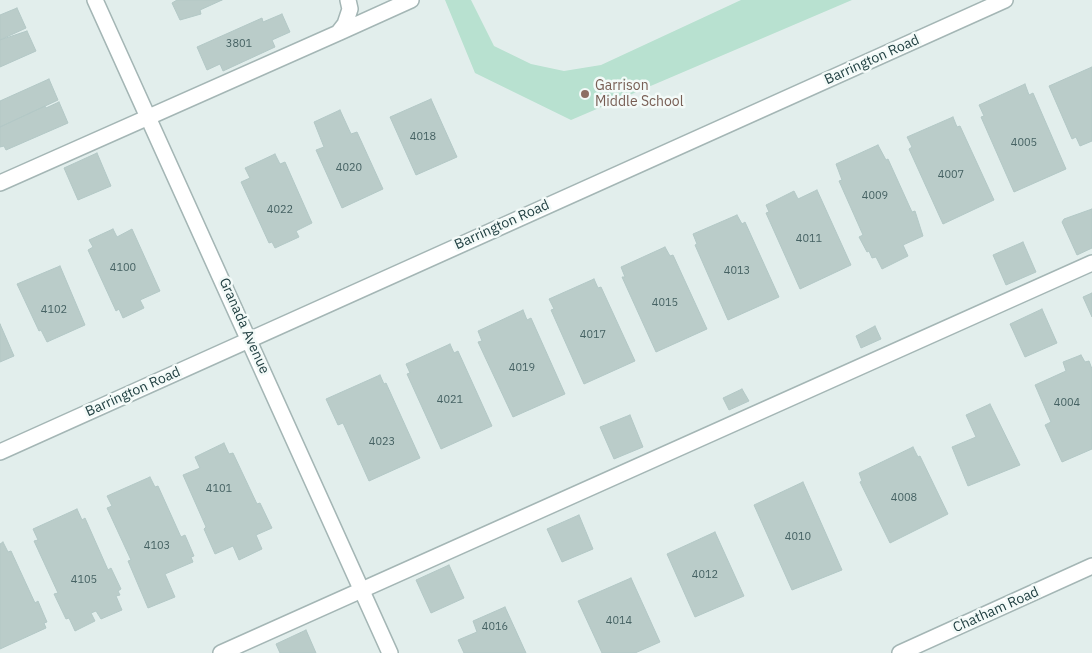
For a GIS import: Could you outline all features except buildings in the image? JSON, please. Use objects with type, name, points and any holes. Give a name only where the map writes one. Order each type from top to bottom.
[{"type":"street","name":"Granada Avenue","points":[[95,0],[250,338],[390,653]]},
{"type":"street","points":[[338,33],[346,24],[350,10],[348,0]]},
{"type":"street","points":[[0,183],[411,0]]},
{"type":"street","name":"Barrington Road","points":[[0,452],[1005,0]]},
{"type":"street","points":[[221,653],[1092,264]]},
{"type":"street","name":"Chatham Road","points":[[900,653],[1092,566]]},
{"type":"green space","points":[[445,0],[471,0],[494,46],[531,64],[564,71],[601,65],[741,0],[852,0],[571,120],[475,73]]},
{"type":"place","name":"Garrison Middle School","points":[[585,94]]}]
